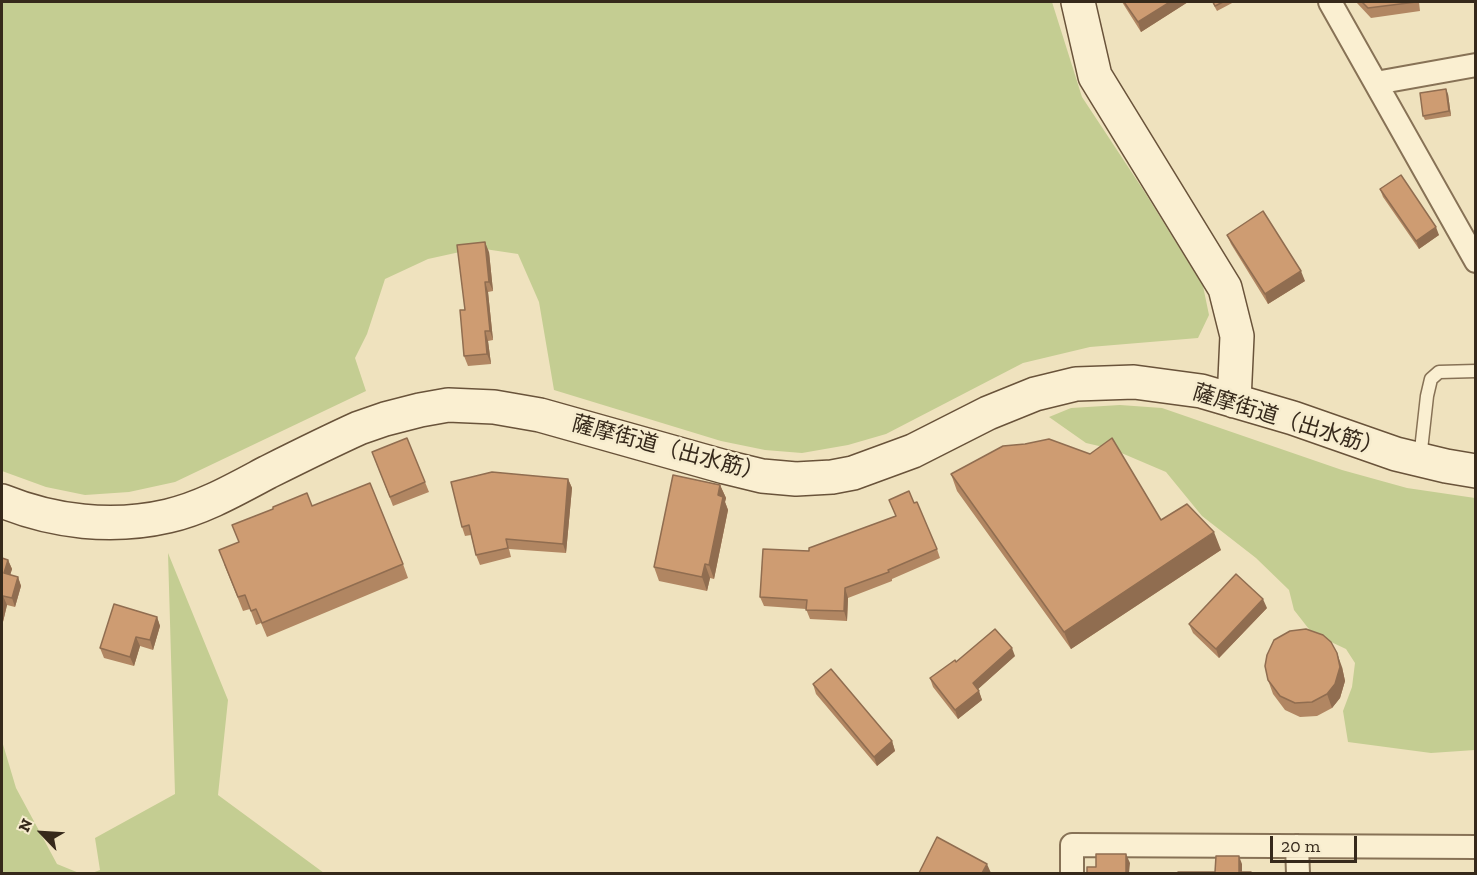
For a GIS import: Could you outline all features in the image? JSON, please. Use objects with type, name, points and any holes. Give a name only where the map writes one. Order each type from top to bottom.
[{"type":"street","points":[[1078,2],[1095,76],[1225,288],[1237,336],[1234,401]]},
{"type":"street","points":[[1330,2],[1376,83],[1468,231],[1476,261]]},
{"type":"street","points":[[1376,83],[1476,65]]},
{"type":"street","name":"薩摩街道（出水筋）","points":[[2,501],[51,517],[81,521],[111,523],[170,516],[210,501],[359,428],[385,419],[448,405],[494,407],[540,416],[762,476],[796,479],[832,477],[853,473],[913,451],[988,413],[1035,393],[1076,384],[1134,382],[1201,391],[1293,418],[1396,454],[1476,471]]},
{"type":"street","points":[[1072,873],[1072,845],[1476,847]]},
{"type":"street","points":[[1297,846],[1298,873]]},
{"type":"lane","points":[[1420,460],[1426,396],[1431,379],[1439,372],[1476,371]]},
{"type":"green space","points":[[2,2],[1052,2],[1082,97],[1203,286],[1209,315],[1198,338],[1090,347],[1023,363],[886,434],[848,445],[802,453],[765,450],[721,441],[554,390],[539,302],[518,254],[478,248],[428,259],[385,279],[367,334],[355,358],[366,391],[175,482],[129,492],[85,495],[46,487],[2,471]]},
{"type":"green space","points":[[1120,405],[1162,408],[1342,470],[1407,488],[1475,498],[1475,750],[1431,753],[1348,742],[1343,711],[1352,687],[1355,663],[1346,649],[1312,633],[1294,610],[1289,590],[1256,558],[1202,516],[1166,472],[1112,449],[1086,443],[1049,417],[1071,408]]},
{"type":"green space","points":[[168,553],[228,700],[218,795],[324,873],[92,873],[100,870],[95,838],[175,794]]},
{"type":"green space","points":[[2,741],[16,788],[57,864],[79,873],[2,873]]},
{"type":"building","points":[[1124,2],[1170,2],[1138,22]]},
{"type":"building","points":[[1362,2],[1416,2],[1368,8]]},
{"type":"building","points":[[1446,89],[1449,111],[1423,116],[1420,93]]},
{"type":"building","points":[[1401,175],[1436,227],[1416,241],[1380,189]]},
{"type":"building","points":[[1263,211],[1301,271],[1265,294],[1227,235]]},
{"type":"building","points":[[485,242],[489,282],[485,282],[490,331],[485,331],[487,354],[464,356],[460,310],[465,310],[457,245]]},
{"type":"building","points":[[407,438],[425,482],[390,497],[372,452]]},
{"type":"building","points":[[1112,438],[1161,520],[1187,504],[1214,532],[1064,632],[951,474],[1003,446],[1049,439],[1090,454]]},
{"type":"building","points":[[492,472],[568,479],[563,544],[506,539],[508,548],[476,555],[469,525],[462,527],[451,482]]},
{"type":"building","points":[[673,475],[720,485],[718,495],[723,497],[709,565],[705,564],[702,577],[654,567]]},
{"type":"building","points":[[370,483],[403,564],[262,623],[256,609],[251,611],[245,595],[238,597],[219,550],[239,542],[232,525],[307,493],[312,506]]},
{"type":"building","points":[[909,491],[914,503],[917,502],[937,549],[888,570],[889,572],[845,588],[844,611],[806,610],[807,600],[760,597],[763,549],[809,551],[809,548],[896,516],[889,500]]},
{"type":"building","points":[[2,558],[8,560],[4,573],[18,577],[12,598],[3,596],[2,603]]},
{"type":"building","points":[[1236,574],[1263,599],[1216,649],[1189,624]]},
{"type":"building","points":[[114,604],[157,617],[150,640],[136,637],[130,657],[100,648]]},
{"type":"building","points":[[995,629],[1012,648],[973,683],[979,691],[955,710],[930,678],[955,660],[956,662]]},
{"type":"building","points":[[1306,629],[1323,635],[1331,642],[1337,653],[1340,667],[1335,684],[1327,694],[1312,702],[1295,703],[1280,696],[1268,680],[1265,666],[1274,640],[1290,631]]},
{"type":"building","points":[[831,669],[892,741],[874,757],[813,684]]},
{"type":"building","points":[[937,837],[987,864],[982,873],[919,873]]},
{"type":"building","points":[[1096,854],[1126,854],[1126,873],[1087,873],[1087,867],[1096,867]]},
{"type":"building","points":[[1216,856],[1239,856],[1239,872],[1251,873],[1178,873],[1215,872]]}]
